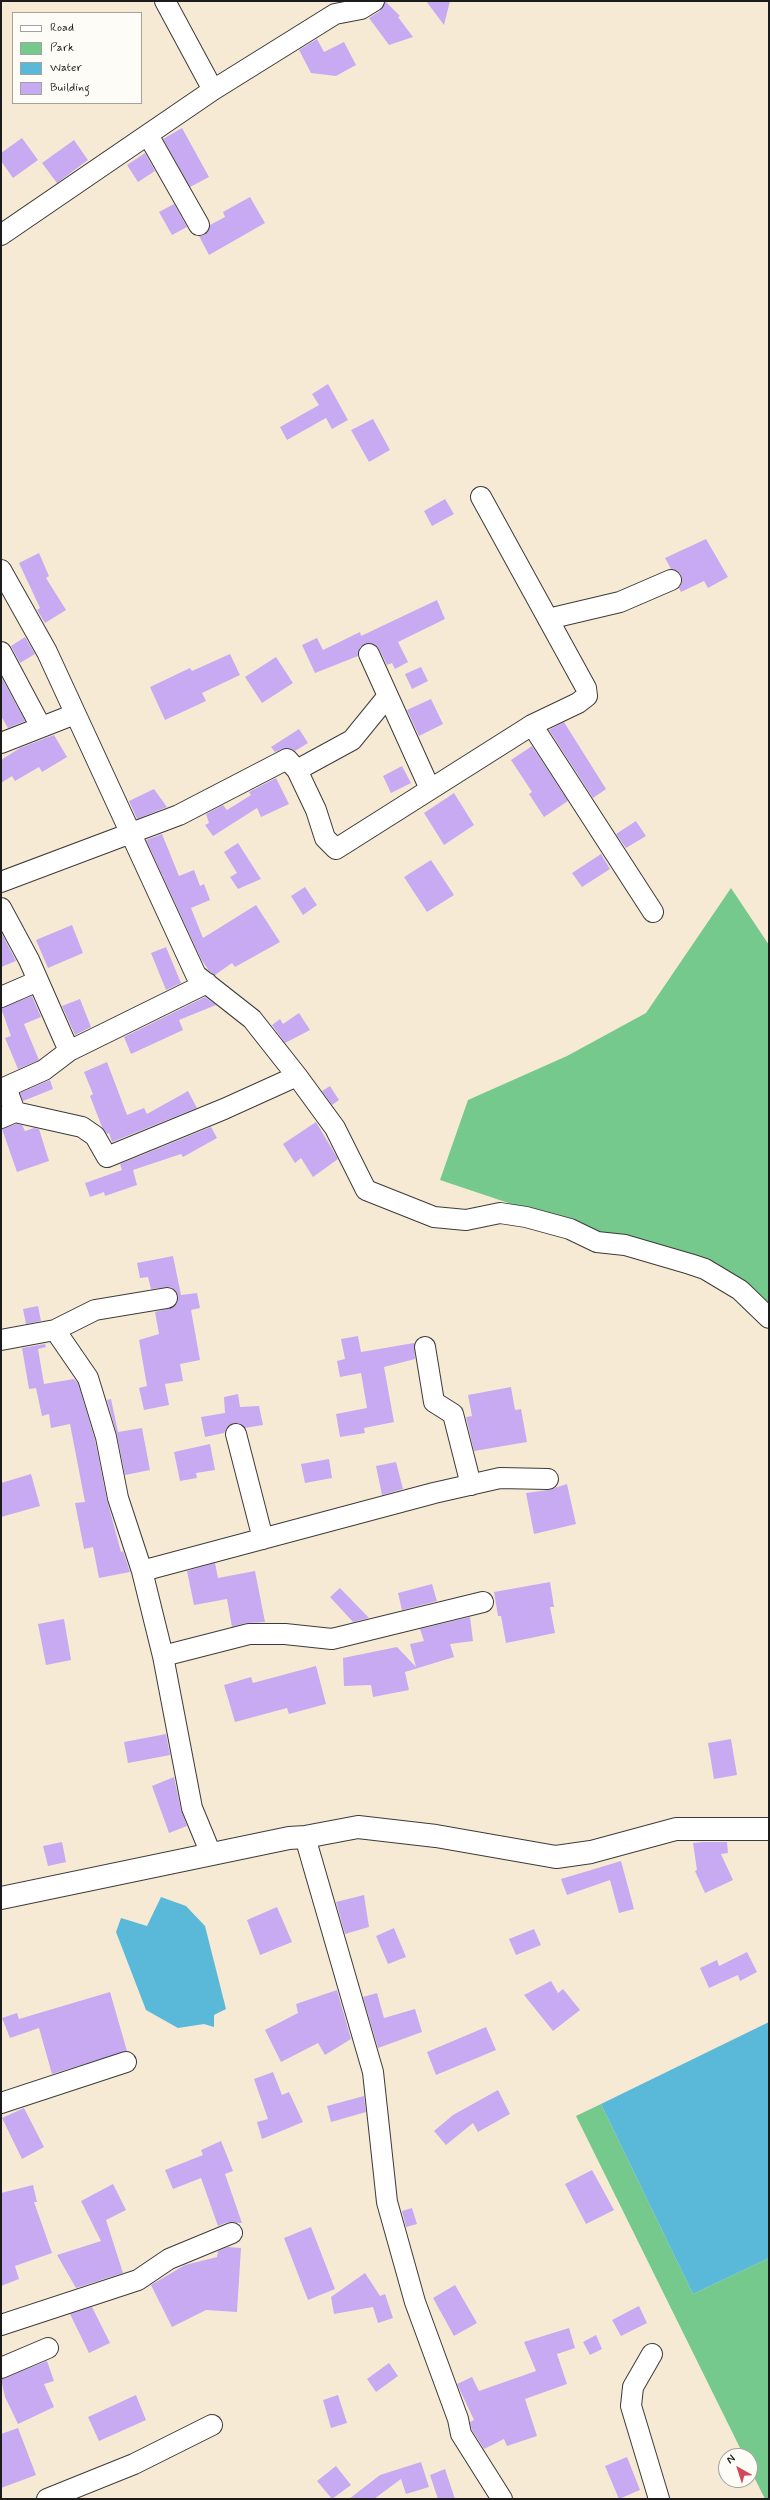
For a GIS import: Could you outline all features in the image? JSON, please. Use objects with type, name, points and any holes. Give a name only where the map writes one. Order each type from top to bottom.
[{"type":"main road","points":[[1,1898],[289,1838],[305,1837],[358,1827],[436,1836],[556,1857],[591,1852],[676,1829],[769,1829]]},
{"type":"street","points":[[165,1],[213,90]]},
{"type":"street","points":[[1,236],[213,90],[335,14],[361,9],[374,1]]},
{"type":"street","points":[[148,135],[199,225]]},
{"type":"street","points":[[1,882],[130,835],[179,815],[287,759],[297,770],[316,810],[325,838],[336,849],[532,725],[578,703],[587,696],[586,688],[481,497]]},
{"type":"street","points":[[1,570],[47,652],[130,835],[196,975],[252,1019],[297,1076],[335,1128],[366,1190],[434,1217],[466,1220],[500,1213],[526,1217],[570,1229],[597,1242],[625,1245],[690,1264],[705,1269],[740,1290],[769,1318]]},
{"type":"street","points":[[548,619],[620,602],[671,580]]},
{"type":"street","points":[[1,652],[42,727]]},
{"type":"street","points":[[369,654],[387,697],[430,789]]},
{"type":"street","points":[[297,770],[352,740],[387,697]]},
{"type":"street","points":[[1,743],[75,714]]},
{"type":"street","points":[[532,725],[653,912]]},
{"type":"street","points":[[1,908],[6,929],[38,981],[69,1051]]},
{"type":"street","points":[[1,997],[38,981]]},
{"type":"street","points":[[207,983],[69,1051],[44,1070],[6,1087],[8,1115],[82,1127],[95,1136],[108,1157],[224,1109],[297,1076]]},
{"type":"street","points":[[1,1340],[55,1330],[95,1310],[167,1298]]},
{"type":"street","points":[[55,1330],[88,1378],[106,1437],[118,1498],[142,1571],[163,1656],[192,1808],[211,1854]]},
{"type":"street","points":[[425,1347],[434,1402],[453,1414],[471,1484]]},
{"type":"street","points":[[236,1434],[263,1539]]},
{"type":"street","points":[[142,1571],[471,1484],[500,1478],[548,1479]]},
{"type":"street","points":[[163,1656],[248,1634],[285,1634],[332,1639],[483,1602]]},
{"type":"street","points":[[305,1837],[373,2072],[387,2202],[415,2302],[458,2419],[461,2434],[502,2499]]},
{"type":"street","points":[[1,2103],[126,2062]]},
{"type":"street","points":[[1,2325],[138,2280],[169,2259],[232,2233]]},
{"type":"street","points":[[1,2368],[48,2348]]},
{"type":"street","points":[[652,2354],[633,2387],[631,2406],[659,2499]]},
{"type":"street","points":[[47,2499],[134,2464],[212,2425]]},
{"type":"green space","points":[[731,888],[769,945],[769,1302],[705,1269],[440,1180],[468,1100],[567,1056],[646,1013]]},
{"type":"green space","points":[[601,2104],[693,2294],[769,2258],[769,2499],[765,2499],[758,2485],[758,2448],[740,2448],[576,2116]]},
{"type":"water","points":[[161,1897],[186,1906],[205,1926],[226,2009],[214,2015],[214,2027],[204,2024],[178,2028],[146,2010],[116,1932],[121,1918],[147,1926]]},
{"type":"water","points":[[769,2022],[769,2258],[693,2294],[601,2104]]},
{"type":"building","points":[[385,1],[400,16],[398,17],[413,37],[389,45],[369,18],[380,11]]},
{"type":"building","points":[[426,1],[450,1],[444,25]]},
{"type":"building","points":[[317,39],[324,52],[344,42],[356,65],[336,76],[311,73],[299,50]]},
{"type":"building","points":[[182,128],[209,177],[190,187],[163,139]]},
{"type":"building","points":[[22,138],[38,160],[13,178],[1,161],[1,153]]},
{"type":"building","points":[[74,140],[88,160],[57,183],[42,163]]},
{"type":"building","points":[[145,153],[155,171],[138,182],[127,165]]},
{"type":"building","points":[[250,197],[265,223],[209,255],[199,236],[205,235],[210,225],[225,217],[223,212]]},
{"type":"building","points":[[174,204],[187,227],[172,235],[159,212]]},
{"type":"building","points":[[328,384],[348,420],[332,429],[326,418],[287,440],[280,427],[319,405],[312,394]]},
{"type":"building","points":[[373,419],[390,450],[369,462],[351,430]]},
{"type":"building","points":[[445,499],[454,514],[432,526],[424,511]]},
{"type":"building","points":[[706,539],[728,577],[708,588],[704,581],[681,592],[679,588],[682,582],[681,575],[678,571],[671,569],[665,558]]},
{"type":"building","points":[[39,553],[49,576],[46,578],[66,610],[45,623],[37,610],[40,608],[19,563]]},
{"type":"building","points":[[437,600],[445,619],[398,642],[408,662],[395,669],[392,663],[387,665],[379,649],[370,643],[360,647],[358,656],[315,673],[302,645],[317,638],[323,650],[360,632],[361,636]]},
{"type":"building","points":[[25,637],[35,654],[20,663],[11,646]]},
{"type":"building","points":[[230,654],[240,675],[202,693],[206,701],[165,720],[150,687],[190,668],[192,671]]},
{"type":"building","points":[[276,657],[293,683],[262,703],[245,677]]},
{"type":"building","points":[[421,667],[428,681],[412,689],[405,674]]},
{"type":"building","points":[[1,676],[25,721],[8,728],[1,716]]},
{"type":"building","points":[[431,699],[443,724],[419,736],[407,710]]},
{"type":"building","points":[[564,722],[606,789],[593,798],[549,730]]},
{"type":"building","points":[[299,729],[308,743],[295,751],[286,748],[275,752],[271,747]]},
{"type":"building","points":[[54,735],[67,757],[42,772],[39,767],[15,781],[12,776],[1,783],[1,760],[20,748]]},
{"type":"building","points":[[532,746],[568,801],[544,817],[529,794],[532,792],[511,760]]},
{"type":"building","points":[[402,766],[411,783],[391,793],[383,776]]},
{"type":"building","points":[[276,778],[289,804],[261,817],[257,808],[213,836],[205,825],[209,823],[206,814],[223,805],[227,810],[251,795],[249,792]]},
{"type":"building","points":[[154,789],[167,807],[137,819],[129,801]]},
{"type":"building","points":[[454,793],[474,825],[444,845],[424,813]]},
{"type":"building","points":[[636,821],[646,836],[626,848],[616,834]]},
{"type":"building","points":[[162,834],[179,876],[194,870],[200,886],[204,884],[210,900],[191,908],[203,938],[256,905],[280,942],[235,967],[232,963],[215,975],[209,971],[201,959],[146,840]]},
{"type":"building","points":[[238,843],[261,879],[238,889],[230,877],[237,873],[224,852]]},
{"type":"building","points":[[601,854],[610,869],[582,887],[572,873]]},
{"type":"building","points":[[431,860],[454,895],[427,912],[404,877]]},
{"type":"building","points":[[305,887],[317,905],[303,915],[291,896]]},
{"type":"building","points":[[72,925],[83,953],[48,968],[36,940]]},
{"type":"building","points":[[1,932],[16,961],[1,967]]},
{"type":"building","points":[[166,947],[181,983],[166,990],[151,953]]},
{"type":"building","points":[[32,996],[41,1017],[24,1024],[39,1060],[18,1069],[5,1038],[11,1036],[1,1008]]},
{"type":"building","points":[[205,997],[216,1005],[179,1020],[183,1030],[131,1054],[124,1037]]},
{"type":"building","points":[[80,999],[91,1027],[75,1035],[62,1006]]},
{"type":"building","points":[[299,1013],[310,1030],[285,1043],[272,1025],[280,1019],[283,1024]]},
{"type":"building","points":[[107,1062],[127,1115],[144,1108],[147,1114],[188,1091],[197,1108],[112,1142],[109,1133],[107,1134],[102,1127],[90,1096],[93,1094],[84,1072]]},
{"type":"building","points":[[50,1080],[53,1089],[23,1101],[20,1093]]},
{"type":"building","points":[[330,1086],[339,1100],[332,1105],[322,1091]]},
{"type":"building","points":[[316,1122],[338,1159],[313,1177],[301,1158],[295,1163],[283,1144]]},
{"type":"building","points":[[16,1124],[22,1125],[25,1131],[34,1128],[39,1129],[49,1161],[17,1172],[2,1129]]},
{"type":"building","points":[[211,1127],[217,1138],[183,1157],[181,1154],[133,1170],[137,1185],[105,1196],[104,1192],[90,1197],[85,1183],[122,1170],[120,1164]]},
{"type":"building","points":[[173,1256],[181,1295],[197,1293],[200,1308],[191,1310],[200,1360],[180,1364],[183,1381],[165,1384],[169,1405],[144,1410],[139,1388],[147,1386],[139,1340],[159,1334],[155,1312],[174,1307],[178,1296],[171,1287],[151,1289],[148,1277],[140,1278],[137,1263]]},
{"type":"building","points":[[38,1306],[41,1321],[26,1324],[23,1309]]},
{"type":"building","points":[[358,1336],[361,1352],[414,1343],[415,1359],[384,1367],[394,1422],[364,1428],[365,1433],[340,1437],[336,1414],[367,1408],[361,1373],[340,1377],[337,1361],[345,1359],[341,1339]]},
{"type":"building","points":[[45,1344],[46,1347],[38,1349],[44,1384],[74,1379],[78,1383],[95,1440],[107,1500],[121,1552],[123,1551],[130,1572],[99,1578],[93,1547],[84,1549],[75,1503],[85,1502],[70,1424],[51,1428],[49,1414],[42,1416],[36,1388],[29,1389],[22,1348]]},
{"type":"building","points":[[511,1387],[515,1410],[521,1409],[527,1442],[474,1451],[466,1417],[472,1416],[468,1395]]},
{"type":"building","points":[[238,1394],[240,1407],[259,1406],[263,1425],[245,1428],[239,1423],[234,1423],[228,1426],[224,1433],[205,1437],[201,1417],[225,1413],[224,1397]]},
{"type":"building","points":[[111,1399],[118,1432],[142,1428],[150,1470],[125,1475],[117,1435],[107,1400]]},
{"type":"building","points":[[210,1444],[215,1470],[196,1473],[197,1478],[180,1481],[174,1452]]},
{"type":"building","points":[[329,1459],[332,1478],[305,1483],[301,1464]]},
{"type":"building","points":[[396,1462],[403,1489],[382,1495],[376,1466]]},
{"type":"building","points":[[31,1474],[40,1506],[1,1517],[1,1483]]},
{"type":"building","points":[[567,1484],[576,1524],[534,1534],[526,1493],[548,1490]]},
{"type":"building","points":[[215,1563],[218,1578],[255,1571],[265,1622],[246,1623],[232,1627],[227,1599],[194,1605],[187,1571]]},
{"type":"building","points":[[550,1582],[554,1607],[550,1607],[555,1633],[506,1643],[501,1616],[498,1616],[494,1592]]},
{"type":"building","points":[[432,1584],[437,1601],[402,1610],[398,1593]]},
{"type":"building","points":[[340,1588],[369,1618],[353,1622],[330,1597]]},
{"type":"building","points":[[470,1617],[473,1641],[450,1644],[454,1657],[405,1672],[409,1690],[373,1697],[371,1685],[344,1686],[343,1658],[397,1647],[416,1667],[410,1644],[424,1641],[420,1629]]},
{"type":"building","points":[[64,1619],[71,1660],[46,1665],[38,1624]]},
{"type":"building","points":[[316,1666],[326,1704],[289,1714],[287,1708],[235,1722],[224,1685],[251,1677],[253,1683]]},
{"type":"building","points":[[166,1734],[170,1755],[128,1763],[124,1742]]},
{"type":"building","points":[[731,1739],[737,1775],[714,1779],[708,1743]]},
{"type":"building","points":[[174,1777],[181,1810],[187,1826],[169,1833],[152,1786]]},
{"type":"building","points":[[62,1842],[66,1862],[48,1866],[43,1846]]},
{"type":"building","points":[[727,1842],[728,1853],[721,1854],[733,1880],[705,1893],[695,1871],[697,1870],[693,1843]]},
{"type":"building","points":[[621,1861],[634,1909],[619,1913],[610,1880],[567,1895],[561,1879]]},
{"type":"building","points":[[364,1895],[369,1927],[345,1934],[336,1902]]},
{"type":"building","points":[[277,1907],[292,1942],[260,1955],[247,1920]]},
{"type":"building","points":[[394,1928],[406,1957],[388,1964],[376,1936]]},
{"type":"building","points":[[534,1929],[541,1945],[516,1955],[509,1939]]},
{"type":"building","points":[[747,1952],[757,1972],[740,1981],[738,1975],[709,1988],[700,1968],[717,1960],[719,1966]]},
{"type":"building","points":[[551,1981],[558,1993],[563,1989],[580,2010],[553,2031],[524,1995]]},
{"type":"building","points":[[337,1990],[351,2039],[325,2055],[318,2043],[281,2062],[265,2030],[298,2013],[296,2004]]},
{"type":"building","points":[[110,1992],[127,2051],[52,2074],[39,2028],[10,2038],[2,2018],[17,2013],[19,2019]]},
{"type":"building","points":[[377,1993],[384,2018],[415,2009],[422,2032],[378,2048],[363,1997]]},
{"type":"building","points":[[486,2027],[496,2050],[436,2075],[427,2052]]},
{"type":"building","points":[[273,2072],[282,2095],[289,2092],[303,2122],[262,2139],[257,2122],[268,2119],[254,2079]]},
{"type":"building","points":[[498,2090],[510,2114],[478,2132],[473,2123],[446,2145],[434,2131],[453,2115]]},
{"type":"building","points":[[364,2096],[366,2112],[331,2122],[327,2106]]},
{"type":"building","points":[[24,2108],[44,2147],[22,2159],[2,2118]]},
{"type":"building","points":[[221,2141],[233,2171],[225,2174],[242,2223],[228,2222],[218,2226],[201,2178],[173,2189],[165,2170],[203,2155],[201,2150]]},
{"type":"building","points":[[592,2170],[614,2210],[586,2224],[565,2184]]},
{"type":"building","points":[[113,2184],[126,2210],[106,2220],[123,2273],[76,2288],[57,2255],[101,2241],[81,2201]]},
{"type":"building","points":[[33,2185],[37,2202],[34,2202],[52,2253],[15,2266],[19,2279],[1,2286],[1,2193]]},
{"type":"building","points":[[412,2208],[417,2224],[406,2227],[402,2211]]},
{"type":"building","points":[[311,2227],[335,2289],[308,2300],[284,2238]]},
{"type":"building","points":[[228,2247],[241,2248],[237,2312],[206,2310],[172,2327],[151,2285],[185,2265],[217,2257],[218,2251]]},
{"type":"building","points":[[365,2273],[380,2296],[385,2294],[393,2318],[378,2323],[373,2307],[334,2314],[331,2297]]},
{"type":"building","points":[[455,2285],[477,2323],[454,2336],[433,2298]]},
{"type":"building","points":[[639,2306],[647,2323],[621,2336],[612,2320]]},
{"type":"building","points":[[92,2307],[110,2343],[89,2353],[70,2314]]},
{"type":"building","points":[[569,2328],[575,2348],[557,2354],[567,2384],[525,2399],[537,2436],[507,2446],[504,2439],[484,2449],[472,2430],[470,2422],[474,2420],[457,2384],[472,2377],[479,2391],[536,2371],[524,2342]]},
{"type":"building","points":[[596,2335],[602,2349],[590,2355],[583,2342]]},
{"type":"building","points":[[47,2361],[54,2381],[44,2384],[54,2407],[18,2424],[5,2397],[1,2379]]},
{"type":"building","points":[[389,2363],[398,2376],[376,2392],[367,2379]]},
{"type":"building","points":[[136,2395],[146,2420],[99,2441],[88,2417]]},
{"type":"building","points":[[338,2395],[347,2423],[331,2428],[323,2400]]},
{"type":"building","points":[[18,2428],[36,2475],[1,2488],[1,2434]]},
{"type":"building","points":[[627,2457],[640,2490],[619,2499],[605,2466]]},
{"type":"building","points":[[421,2462],[429,2487],[406,2494],[401,2479],[374,2499],[349,2499],[380,2475]]},
{"type":"building","points":[[336,2466],[351,2485],[332,2499],[317,2481]]},
{"type":"building","points":[[445,2469],[455,2499],[438,2499],[430,2475]]}]
